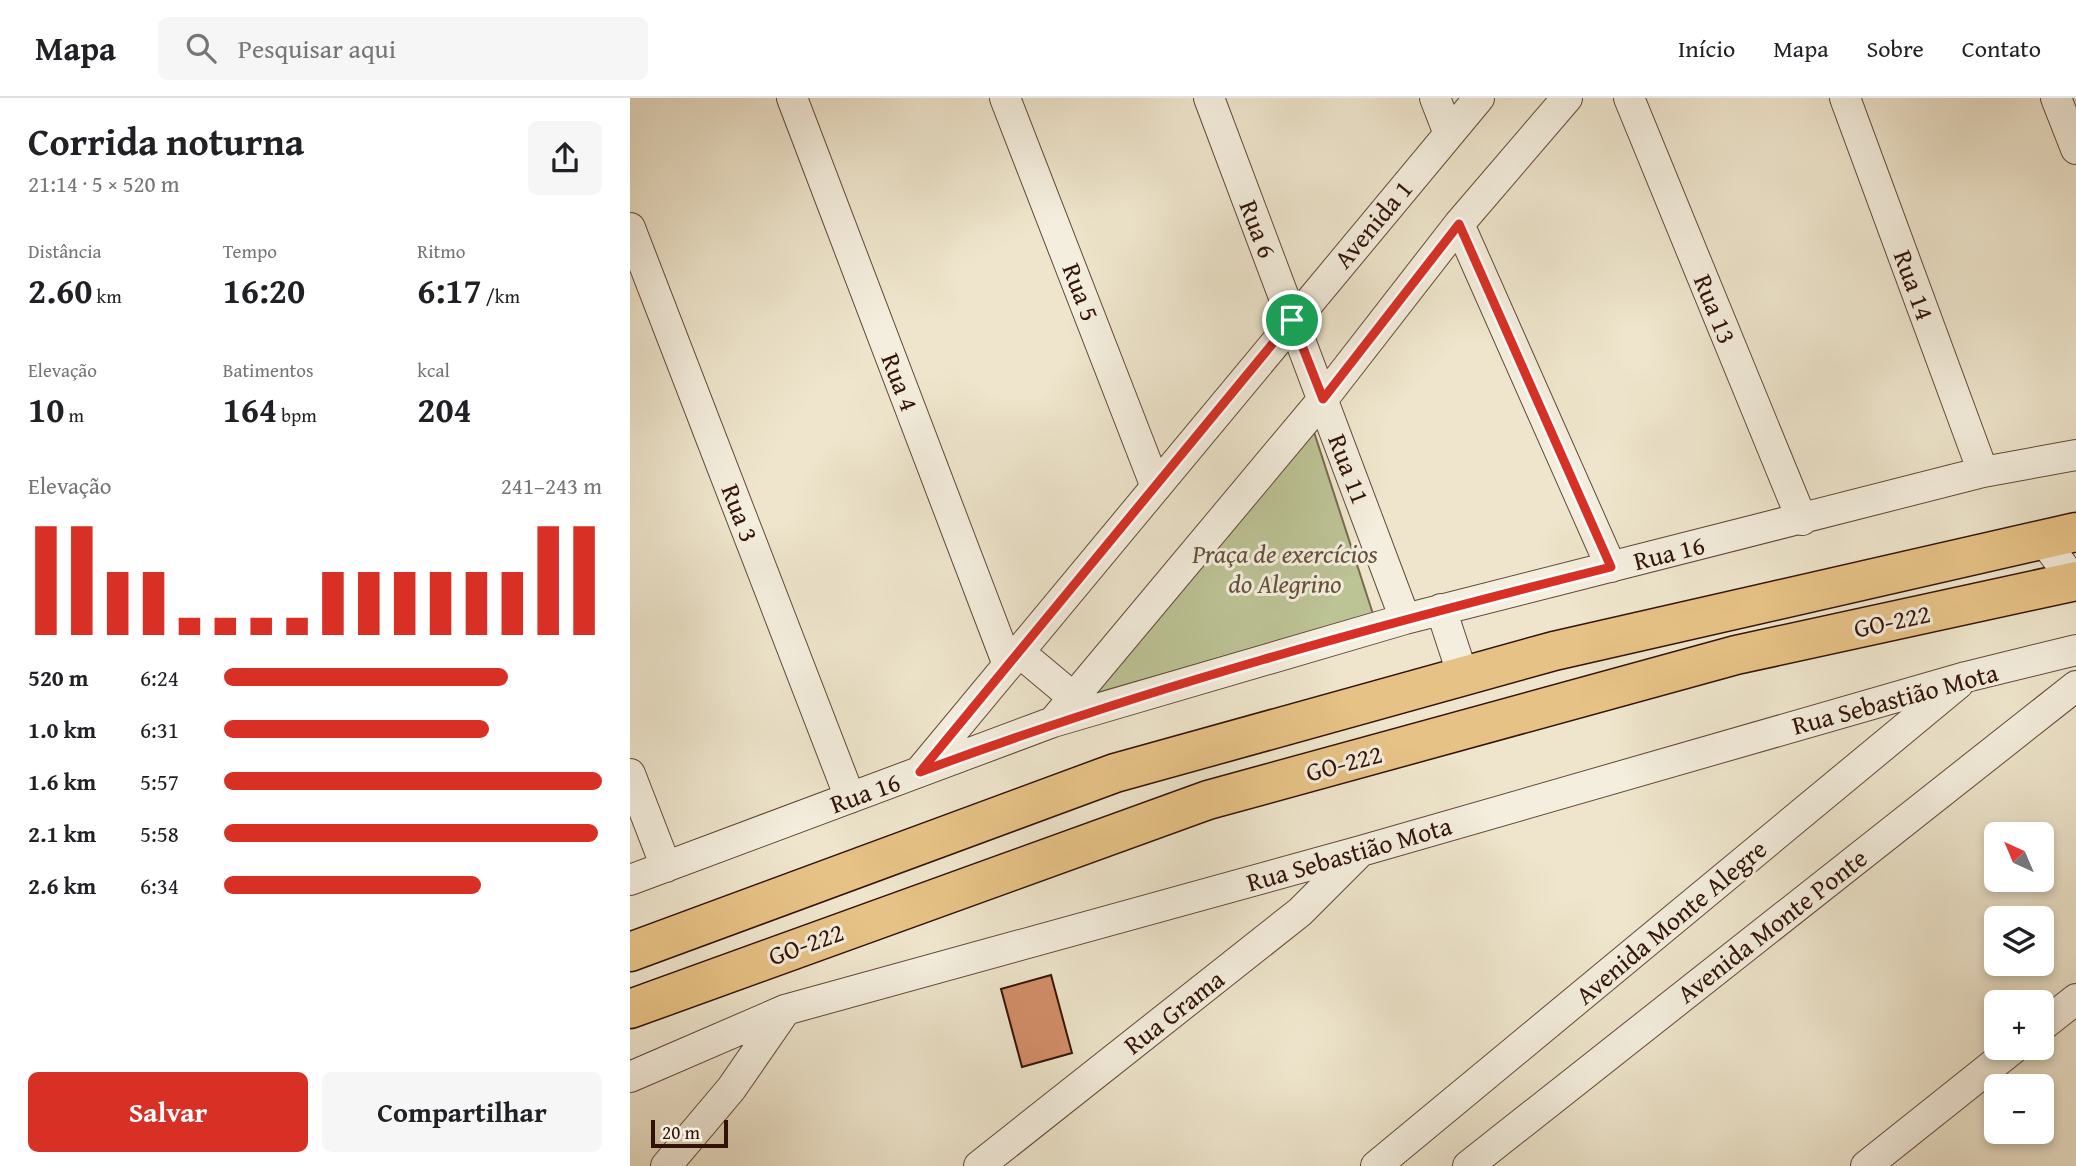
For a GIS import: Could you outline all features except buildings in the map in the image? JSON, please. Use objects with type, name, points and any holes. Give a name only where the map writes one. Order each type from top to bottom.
[{"type":"main road","name":"GO-222","points":[[630,953],[1115,773],[1554,651],[2059,535]]},
{"type":"main road","name":"GO-222","points":[[630,1009],[1208,800],[1736,655],[2075,582]]},
{"type":"street","name":"Rua 4","points":[[792,98],[1014,659]]},
{"type":"street","name":"Rua 5","points":[[1006,98],[1156,487]]},
{"type":"street","name":"Rua 6","points":[[1209,98],[1323,399]]},
{"type":"street","points":[[1435,98],[1449,134]]},
{"type":"street","name":"Avenida 1","points":[[920,772],[1292,320],[1479,98]]},
{"type":"street","points":[[1054,723],[1323,399],[1459,224],[1567,98]]},
{"type":"street","name":"Rua 13","points":[[1629,98],[1802,520]]},
{"type":"street","name":"Rua 14","points":[[1845,98],[1983,472]]},
{"type":"street","points":[[2056,98],[2076,149]]},
{"type":"street","points":[[1459,224],[1611,567]]},
{"type":"street","name":"Rua 3","points":[[630,228],[850,798]]},
{"type":"street","name":"Rua 11","points":[[1323,399],[1405,619]]},
{"type":"street","name":"Rua 16","points":[[630,880],[1054,723],[1405,619],[1983,472],[2076,455]]},
{"type":"street","points":[[2059,535],[2075,582]]},
{"type":"street","points":[[1441,610],[1463,676]]},
{"type":"street","name":"Rua Sebastião Mota","points":[[630,1077],[785,1010],[1361,851],[1966,677],[2076,650]]},
{"type":"street","points":[[1014,659],[1074,698]]},
{"type":"street","name":"Avenida Monte Alegre","points":[[1376,1166],[1966,677]]},
{"type":"street","name":"Avenida Monte Ponte","points":[[1468,1166],[2076,686]]},
{"type":"street","points":[[630,774],[666,867]]},
{"type":"street","name":"Rua Grama","points":[[979,1166],[1300,912],[1361,851]]},
{"type":"street","points":[[2054,1016],[2076,999]]},
{"type":"street","points":[[666,1166],[731,1089],[785,1010]]},
{"type":"street","points":[[1866,1166],[1999,1060]]},
{"type":"green space","name":"Praça de exercícios do Alegrino","points":[[1314,432],[1373,614],[1090,695]]},
{"type":"route","points":[[1459,224],[1611,567],[1405,619],[1142,696],[1054,723],[920,772],[1156,487],[1292,320],[1323,399],[1459,224]]}]
